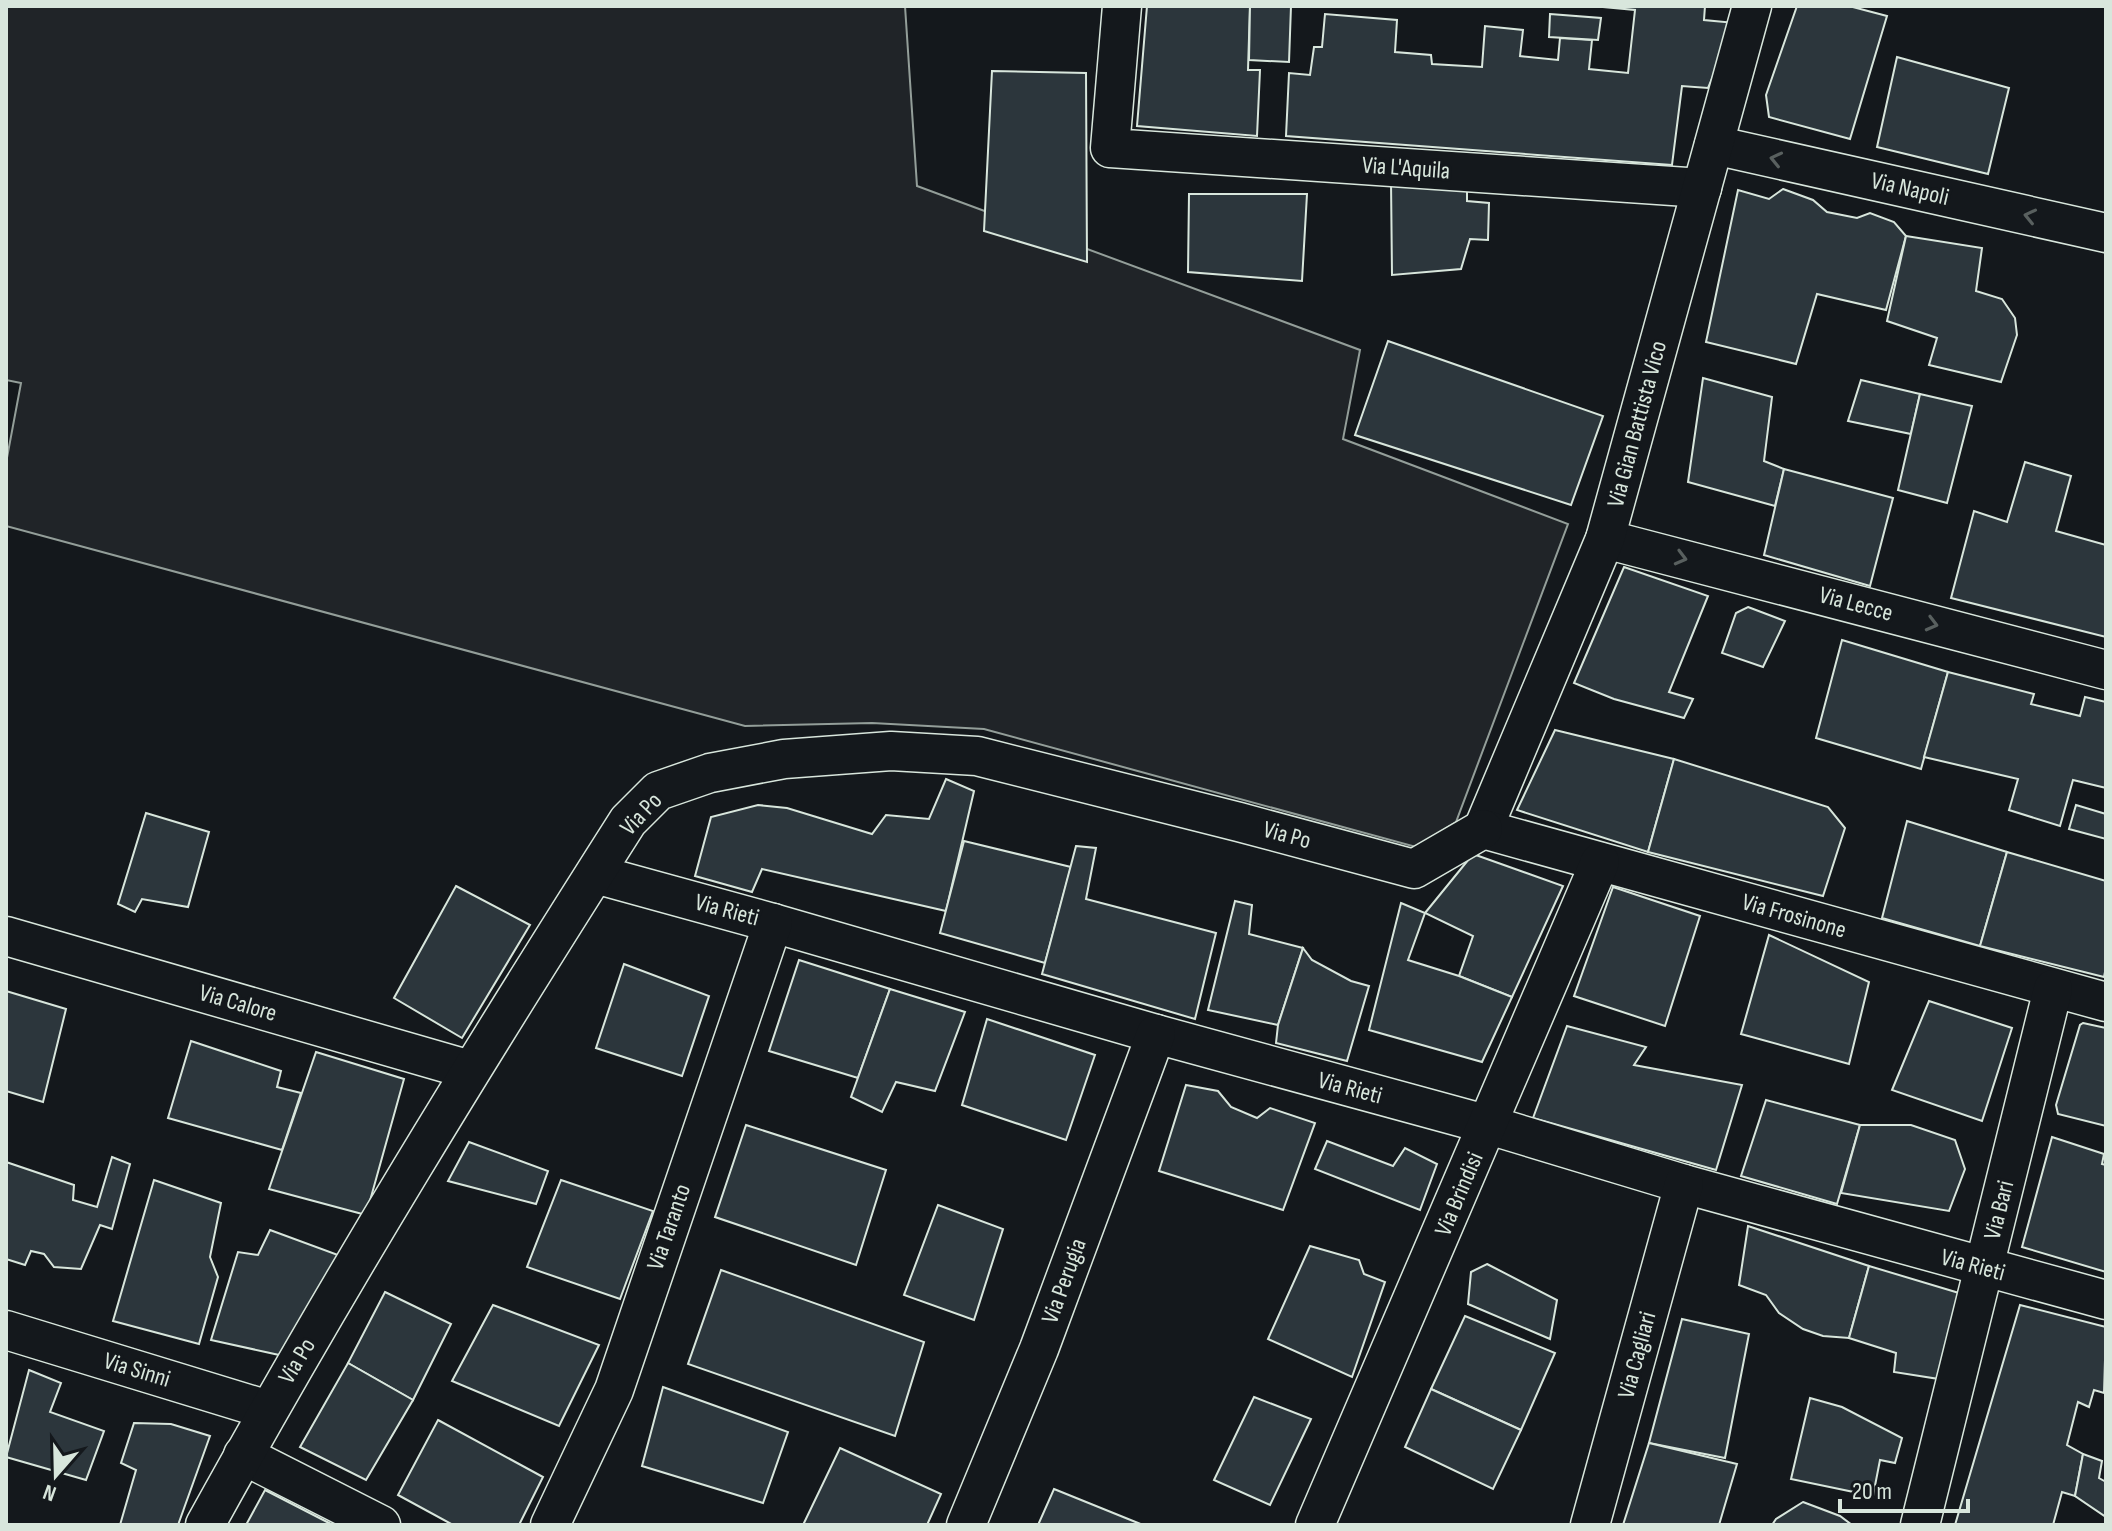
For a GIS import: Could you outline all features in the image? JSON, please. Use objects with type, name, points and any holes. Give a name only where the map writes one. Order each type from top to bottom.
[{"type":"street","name":"Via L'Aquila","points":[[1122,6],[1110,148],[1702,188]]},
{"type":"street","name":"Via Gian Battista Vico","points":[[1483,829],[1605,539],[1752,6]]},
{"type":"street","name":"Via Napoli","points":[[1714,145],[2106,233]]},
{"type":"street","name":"Via Lecce","points":[[1605,539],[2106,670]]},
{"type":"street","name":"Via Po","points":[[205,1525],[268,1410],[470,1070],[628,821],[658,791],[710,773],[784,759],[891,751],[977,756],[1414,869],[1483,829]]},
{"type":"street","name":"Via Frosinone","points":[[1483,829],[2106,1002]]},
{"type":"street","name":"Via Brindisi","points":[[1315,1525],[1600,862]]},
{"type":"street","name":"Via Rieti","points":[[595,874],[1156,1034],[1489,1125],[1684,1184],[2106,1300]]},
{"type":"street","name":"Via Taranto","points":[[550,1525],[614,1390],[773,923]]},
{"type":"street","name":"Via Calore","points":[[6,936],[470,1070]]},
{"type":"street","name":"Via Bari","points":[[1920,1525],[2053,989]]},
{"type":"street","name":"Via Perugia","points":[[966,1525],[1039,1349],[1156,1034]]},
{"type":"street","name":"Via Cagliari","points":[[1590,1525],[1684,1184]]},
{"type":"street","name":"Via Sinni","points":[[6,1330],[268,1410]]},
{"type":"street","points":[[243,1455],[381,1525]]},
{"type":"shaded area","points":[[6,6],[905,6],[917,186],[1360,350],[1343,439],[1568,524],[1456,822],[1416,847],[984,729],[872,723],[745,726],[6,526],[6,463],[21,383],[6,380]]},
{"type":"building","points":[[1147,6],[1250,6],[1248,70],[1260,70],[1257,136],[1137,126]]},
{"type":"building","points":[[1250,6],[1291,6],[1289,62],[1249,60]]},
{"type":"building","points":[[1592,6],[1705,6],[1704,20],[1736,23],[1708,88],[1682,86],[1672,165],[1286,136],[1289,73],[1310,75],[1314,47],[1322,47],[1325,14],[1397,20],[1395,52],[1431,55],[1432,64],[1482,67],[1485,26],[1523,30],[1520,56],[1558,60],[1560,38],[1592,40],[1589,69],[1628,73],[1635,10]]},
{"type":"building","points":[[1797,6],[1849,6],[1887,16],[1850,139],[1769,117],[1766,95]]},
{"type":"building","points":[[1550,14],[1601,18],[1598,40],[1549,37]]},
{"type":"building","points":[[1897,57],[2009,88],[1988,174],[1877,147]]},
{"type":"building","points":[[992,71],[1086,73],[1087,262],[984,231]]},
{"type":"building","points":[[1391,181],[1467,183],[1467,201],[1489,203],[1488,240],[1470,239],[1461,269],[1392,275]]},
{"type":"building","points":[[1783,189],[1813,200],[1827,212],[1857,218],[1870,213],[1894,222],[1906,236],[1886,310],[1817,294],[1796,364],[1706,342],[1738,190],[1769,199]]},
{"type":"building","points":[[1189,194],[1307,194],[1302,281],[1188,272]]},
{"type":"building","points":[[1906,236],[1982,248],[1976,291],[2002,299],[2015,318],[2017,335],[2001,382],[1929,365],[1937,338],[1887,321]]},
{"type":"building","points":[[1388,341],[1603,416],[1571,505],[1355,435]]},
{"type":"building","points":[[1703,378],[1772,397],[1764,461],[1784,469],[1775,506],[1688,482]]},
{"type":"building","points":[[1861,380],[1920,394],[1911,434],[1848,421]]},
{"type":"building","points":[[1920,394],[1972,406],[1947,503],[1898,490]]},
{"type":"building","points":[[2025,462],[2071,476],[2056,531],[2106,545],[2106,637],[1951,598],[1974,511],[2007,522]]},
{"type":"building","points":[[1784,469],[1893,498],[1870,586],[1764,555]]},
{"type":"building","points":[[1624,567],[1708,596],[1669,692],[1693,699],[1684,718],[1614,699],[1574,683]]},
{"type":"building","points":[[1748,607],[1785,621],[1763,667],[1722,653],[1736,613]]},
{"type":"building","points":[[1842,640],[1948,672],[1921,769],[1816,738]]},
{"type":"building","points":[[1948,672],[2034,694],[2031,704],[2080,716],[2085,697],[2106,702],[2106,788],[2073,780],[2060,826],[2009,810],[2018,779],[1924,757]]},
{"type":"building","points":[[1555,730],[1674,759],[1648,852],[1517,810]]},
{"type":"building","points":[[1674,759],[1828,807],[1845,828],[1823,896],[1648,852]]},
{"type":"building","points":[[946,779],[974,791],[946,911],[762,869],[752,892],[695,876],[711,817],[758,805],[787,808],[872,834],[886,815],[929,819]]},
{"type":"building","points":[[2076,805],[2106,814],[2106,839],[2069,829]]},
{"type":"building","points":[[146,813],[209,832],[188,907],[142,899],[135,912],[118,904]]},
{"type":"building","points":[[1907,821],[2007,852],[1980,946],[1882,918]]},
{"type":"building","points":[[964,841],[1071,867],[1045,963],[940,933]]},
{"type":"building","points":[[1076,846],[1096,848],[1086,899],[1216,933],[1195,1019],[1042,974]]},
{"type":"building","points":[[2007,852],[2106,881],[2104,977],[1980,946]]},
{"type":"building","points":[[1473,854],[1563,886],[1512,997],[1459,976],[1473,936],[1425,913]]},
{"type":"building","points":[[456,886],[530,925],[462,1038],[394,998]]},
{"type":"building","points":[[1613,887],[1700,916],[1665,1026],[1574,996]]},
{"type":"building","points":[[1235,901],[1252,905],[1249,934],[1303,948],[1278,1025],[1208,1010]]},
{"type":"building","points":[[1401,903],[1425,913],[1408,960],[1512,997],[1482,1062],[1369,1030]]},
{"type":"building","points":[[1769,935],[1869,982],[1849,1064],[1741,1034]]},
{"type":"building","points":[[1303,948],[1312,960],[1351,981],[1369,986],[1347,1061],[1276,1043],[1278,1025]]},
{"type":"building","points":[[799,960],[890,989],[858,1078],[769,1051]]},
{"type":"building","points":[[624,964],[709,996],[682,1076],[596,1048]]},
{"type":"building","points":[[890,989],[965,1012],[935,1091],[896,1082],[882,1112],[851,1097]]},
{"type":"building","points":[[6,991],[66,1009],[43,1102],[6,1091]]},
{"type":"building","points":[[1929,1001],[2012,1028],[1982,1121],[1892,1090]]},
{"type":"building","points":[[987,1019],[1095,1055],[1066,1140],[962,1105]]},
{"type":"building","points":[[2083,1023],[2106,1028],[2106,1126],[2058,1114],[2056,1105]]},
{"type":"building","points":[[1567,1026],[1646,1047],[1634,1065],[1742,1085],[1716,1170],[1533,1118]]},
{"type":"building","points":[[191,1041],[281,1071],[277,1087],[301,1093],[282,1150],[168,1118]]},
{"type":"building","points":[[316,1052],[404,1079],[366,1215],[269,1189]]},
{"type":"building","points":[[1186,1085],[1218,1091],[1231,1107],[1257,1118],[1270,1108],[1315,1123],[1283,1210],[1159,1171]]},
{"type":"building","points":[[1766,1100],[1860,1125],[1837,1204],[1741,1176]]},
{"type":"building","points":[[746,1125],[886,1170],[856,1265],[715,1217]]},
{"type":"building","points":[[1860,1125],[1911,1125],[1955,1140],[1965,1169],[1949,1211],[1841,1193]]},
{"type":"building","points":[[2052,1137],[2104,1154],[2106,1272],[2022,1247]]},
{"type":"building","points":[[1327,1141],[1393,1166],[1405,1148],[1437,1164],[1420,1210],[1315,1169]]},
{"type":"building","points":[[469,1142],[548,1171],[536,1204],[448,1181]]},
{"type":"building","points":[[112,1157],[130,1164],[112,1229],[100,1225],[81,1269],[54,1267],[44,1254],[31,1251],[25,1265],[6,1259],[6,1162],[74,1185],[73,1200],[97,1207]]},
{"type":"building","points":[[154,1180],[221,1203],[210,1257],[218,1277],[199,1344],[113,1321]]},
{"type":"building","points":[[561,1180],[653,1211],[620,1299],[527,1267]]},
{"type":"building","points":[[938,1205],[1003,1229],[974,1320],[904,1295]]},
{"type":"building","points":[[1748,1226],[1869,1266],[1849,1338],[1823,1336],[1803,1329],[1779,1313],[1766,1295],[1739,1285]]},
{"type":"building","points":[[270,1230],[338,1255],[284,1356],[211,1340],[238,1252],[258,1255]]},
{"type":"building","points":[[1310,1246],[1359,1260],[1364,1274],[1385,1282],[1352,1377],[1268,1339]]},
{"type":"building","points":[[1487,1264],[1557,1300],[1550,1339],[1468,1304],[1471,1272]]},
{"type":"building","points":[[1869,1266],[1959,1293],[1939,1379],[1894,1372],[1896,1353],[1849,1338]]},
{"type":"building","points":[[721,1270],[924,1342],[895,1436],[688,1364]]},
{"type":"building","points":[[385,1292],[451,1324],[413,1400],[348,1363]]},
{"type":"building","points":[[493,1305],[599,1345],[559,1426],[452,1381]]},
{"type":"building","points":[[2020,1305],[2106,1327],[2104,1393],[2094,1390],[2089,1407],[2078,1402],[2067,1445],[2083,1454],[2075,1496],[2062,1492],[2053,1525],[1955,1525]]},
{"type":"building","points":[[1465,1316],[1555,1353],[1521,1430],[1431,1389]]},
{"type":"building","points":[[1682,1319],[1749,1334],[1725,1458],[1649,1443]]},
{"type":"building","points":[[348,1363],[413,1400],[366,1480],[300,1447]]},
{"type":"building","points":[[29,1370],[61,1383],[50,1412],[104,1431],[86,1480],[6,1457]]},
{"type":"building","points":[[663,1387],[788,1432],[763,1503],[642,1466]]},
{"type":"building","points":[[1431,1389],[1521,1430],[1493,1489],[1405,1447]]},
{"type":"building","points":[[1254,1397],[1311,1419],[1270,1505],[1214,1480]]},
{"type":"building","points":[[1810,1398],[1842,1407],[1902,1438],[1895,1463],[1880,1460],[1873,1496],[1791,1479]]},
{"type":"building","points":[[438,1420],[543,1477],[519,1525],[453,1525],[398,1495]]},
{"type":"building","points":[[134,1423],[171,1424],[210,1436],[178,1525],[120,1525],[136,1470],[121,1463]]},
{"type":"building","points":[[1649,1443],[1737,1464],[1719,1525],[1623,1525]]},
{"type":"building","points":[[840,1448],[941,1494],[927,1525],[803,1525]]},
{"type":"building","points":[[2083,1454],[2102,1461],[2099,1478],[2106,1482],[2106,1517],[2075,1496]]},
{"type":"building","points":[[1054,1489],[1143,1525],[1038,1525]]},
{"type":"building","points":[[265,1490],[333,1525],[246,1525]]},
{"type":"building","points":[[1803,1502],[1840,1516],[1852,1525],[1772,1525],[1776,1519]]}]
